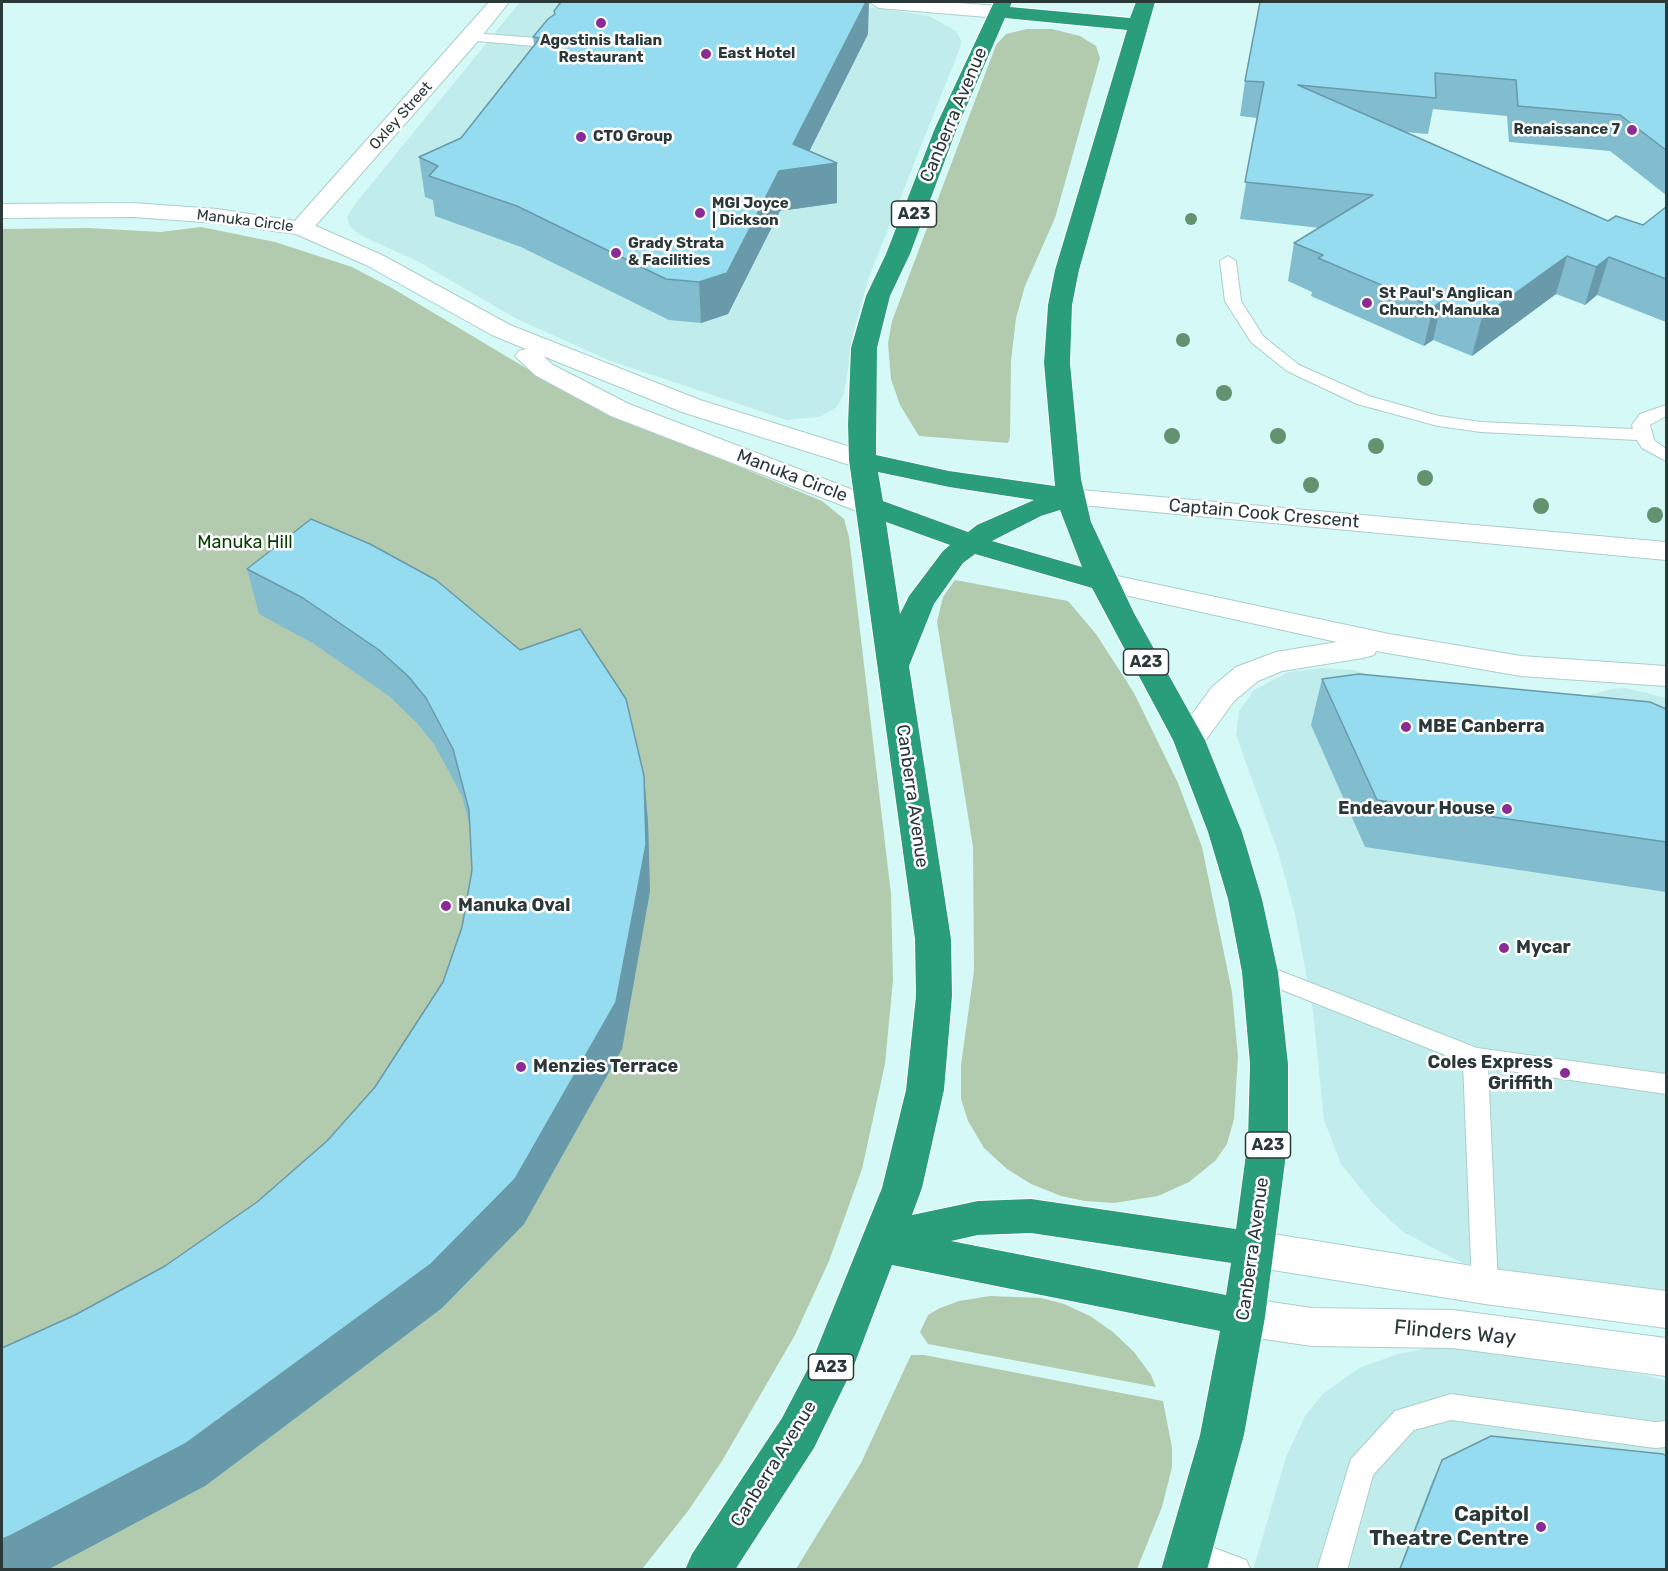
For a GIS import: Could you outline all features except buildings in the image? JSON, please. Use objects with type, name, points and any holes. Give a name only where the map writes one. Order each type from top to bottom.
[{"type":"highway","points":[[1001,7],[1142,13]]},
{"type":"highway","name":"Canberra Avenue","points":[[708,1569],[798,1433],[831,1368],[883,1242],[902,1188],[925,1090],[934,996],[933,939],[872,507],[863,460],[861,424],[864,348],[870,322],[946,128],[1001,7]]},
{"type":"highway","name":"Canberra Avenue","points":[[1142,13],[1067,270],[1060,305],[1058,363],[1070,497],[1087,547],[1103,582],[1190,740],[1225,832],[1245,899],[1260,972],[1269,1064],[1268,1139],[1244,1317],[1222,1435],[1187,1561]]},
{"type":"highway","name":"Captain Cook Crescent","points":[[863,460],[949,479],[1070,497]]},
{"type":"highway","points":[[893,666],[925,595],[943,568],[969,542],[1031,510],[1070,497]]},
{"type":"highway","name":"Manuka Circle","points":[[872,507],[969,542],[1103,582]]},
{"type":"highway","points":[[883,1242],[978,1218],[1031,1216],[1254,1249]]},
{"type":"highway","points":[[883,1242],[1244,1317]]},
{"type":"street","name":"Oxley Street","points":[[301,228],[471,37],[499,2]]},
{"type":"street","points":[[879,2],[1001,7]]},
{"type":"street","name":"Manuka Circle","points":[[2,211],[133,210],[217,216],[301,228],[374,260],[501,330],[691,406],[863,460]]},
{"type":"street","name":"Manuka Circle","points":[[501,330],[544,370],[620,410],[872,507]]},
{"type":"street","name":"Captain Cook Crescent","points":[[1070,497],[1666,551]]},
{"type":"street","points":[[1103,582],[1389,644],[1521,666],[1666,676]]},
{"type":"street","points":[[1190,740],[1228,689],[1262,667],[1310,655],[1389,644]]},
{"type":"street","points":[[1254,1249],[1485,1286],[1666,1310]]},
{"type":"street","points":[[1485,1286],[1487,1334]]},
{"type":"street","name":"Flinders Way","points":[[1244,1317],[1312,1327],[1415,1327],[1666,1357]]},
{"type":"lane","points":[[471,37],[537,42],[551,50]]},
{"type":"lane","points":[[1228,261],[1233,301],[1257,339],[1293,368],[1363,400],[1438,421],[1481,427],[1642,435]]},
{"type":"lane","points":[[1666,410],[1646,418],[1641,425],[1642,435],[1648,444],[1666,456]]},
{"type":"lane","points":[[1260,972],[1475,1057],[1666,1084]]},
{"type":"lane","points":[[1475,1057],[1485,1286]]},
{"type":"lane","points":[[1332,1569],[1360,1468],[1405,1420],[1451,1407],[1655,1435],[1666,1434]]},
{"type":"lane","points":[[1187,1561],[1236,1569]]},
{"type":"shaded area","points":[[520,2],[749,2],[860,11],[873,7],[929,16],[956,31],[961,40],[960,48],[869,277],[854,331],[844,394],[836,408],[819,417],[787,420],[608,360],[517,319],[419,262],[362,236],[350,227],[347,217],[355,204]]},
{"type":"shaded area","points":[[1322,668],[1354,670],[1393,683],[1583,697],[1612,689],[1626,688],[1666,698],[1666,1294],[1618,1290],[1462,1263],[1403,1232],[1374,1205],[1341,1164],[1324,1120],[1313,1011],[1295,914],[1278,852],[1236,735],[1239,711],[1254,690],[1289,672]]},
{"type":"shaded area","points":[[1429,1348],[1460,1348],[1645,1375],[1666,1381],[1666,1569],[1253,1570],[1286,1457],[1305,1416],[1323,1394],[1359,1368],[1398,1354]]},
{"type":"green space","points":[[1027,29],[1052,29],[1080,36],[1096,46],[1100,58],[1055,218],[1025,286],[1016,318],[1011,361],[1010,437],[1008,443],[919,436],[900,405],[891,379],[888,343],[892,321],[996,45],[1006,34]]},
{"type":"green space","name":"Manuka Oval","points":[[201,227],[275,242],[352,267],[392,288],[551,383],[648,429],[822,501],[844,519],[849,537],[891,894],[893,980],[885,1064],[862,1169],[829,1261],[795,1335],[722,1461],[688,1511],[642,1569],[2,1569],[2,229],[88,228],[160,232]]},
{"type":"green space","points":[[955,580],[1068,601],[1096,634],[1134,693],[1178,783],[1202,847],[1232,992],[1238,1057],[1234,1119],[1227,1144],[1215,1161],[1189,1182],[1158,1196],[1114,1203],[1085,1201],[1061,1196],[1031,1184],[1007,1169],[984,1148],[968,1121],[961,1099],[961,1065],[974,971],[973,847],[937,622],[943,597]]},
{"type":"green space","points":[[990,1296],[1041,1298],[1064,1304],[1090,1316],[1113,1332],[1134,1352],[1151,1375],[1156,1387],[928,1344],[920,1332],[928,1315],[940,1308],[959,1301]]},
{"type":"green space","points":[[911,1355],[924,1355],[1163,1401],[1172,1448],[1172,1467],[1162,1507],[1137,1569],[796,1569],[861,1463]]},
{"type":"place","name":"Agostinis Italian Restaurant","points":[[601,23]]},
{"type":"place","name":"East Hotel","points":[[706,54]]},
{"type":"place","name":"Renaissance 7","points":[[1632,130]]},
{"type":"place","name":"CTO Group","points":[[581,137]]},
{"type":"place","name":"MGI Joyce | Dickson","points":[[700,213]]},
{"type":"place","name":"Grady Strata & Facilities","points":[[616,253]]},
{"type":"place","name":"St Paul's Anglican Church, Manuka","points":[[1367,303]]},
{"type":"place","name":"MBE Canberra","points":[[1406,727]]},
{"type":"place","name":"Endeavour House","points":[[1507,809]]},
{"type":"place","name":"Manuka Oval","points":[[446,906]]},
{"type":"place","name":"Mycar","points":[[1504,948]]},
{"type":"place","name":"Menzies Terrace","points":[[521,1067]]},
{"type":"place","name":"Coles Express Griffith","points":[[1565,1073]]},
{"type":"place","name":"Capitol Theatre Centre","points":[[1541,1527]]},
{"type":"park label","name":"Manuka Hill","points":[[245,543]]}]
